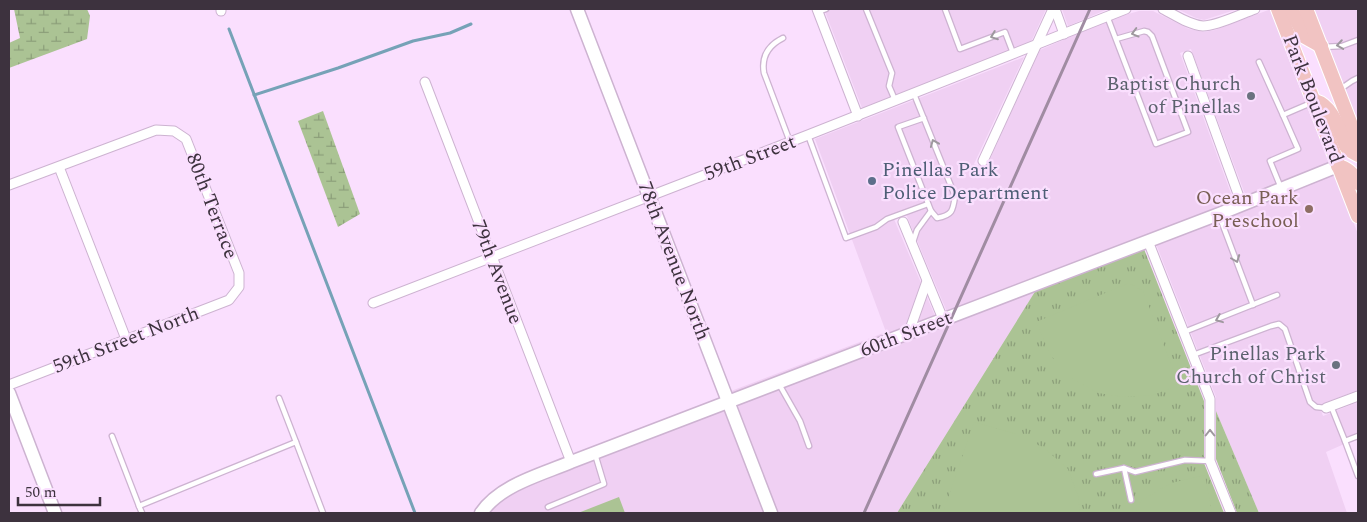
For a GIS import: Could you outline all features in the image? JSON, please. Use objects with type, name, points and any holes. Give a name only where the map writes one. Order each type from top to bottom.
[{"type":"main road","name":"Park Boulevard","points":[[1278,9],[1358,216]]},
{"type":"main road","points":[[1291,9],[1305,37],[1321,46]]},
{"type":"main road","name":"Park Boulevard","points":[[1306,9],[1358,143]]},
{"type":"main road","points":[[1314,101],[1324,105],[1330,112],[1346,146],[1358,155]]},
{"type":"main road","points":[[1338,166],[1344,167],[1351,172],[1358,183]]},
{"type":"street","name":"78th Avenue North","points":[[577,9],[771,513]]},
{"type":"street","points":[[1054,9],[1064,34]]},
{"type":"street","points":[[983,161],[1035,46],[1054,9]]},
{"type":"street","name":"59th Street","points":[[373,303],[858,116],[1126,9]]},
{"type":"street","points":[[1163,9],[1193,24],[1203,26],[1255,9]]},
{"type":"street","points":[[820,10],[858,116]]},
{"type":"street","points":[[1188,56],[1242,205]]},
{"type":"street","name":"79th Avenue","points":[[425,82],[570,462]]},
{"type":"street","name":"80th Terrace","points":[[59,167],[156,130],[174,131],[186,139],[239,273],[239,287]]},
{"type":"street","name":"60th Street","points":[[481,513],[499,495],[516,485],[570,462],[1219,214],[1338,166]]},
{"type":"street","points":[[9,185],[59,167],[126,339]]},
{"type":"street","points":[[902,222],[943,319]]},
{"type":"street","points":[[1148,241],[1210,399],[1210,461],[1230,513]]},
{"type":"street","points":[[909,332],[927,281]]},
{"type":"street","name":"59th Street North","points":[[9,385],[228,300],[239,287]]},
{"type":"street","points":[[9,393],[55,513]]},
{"type":"street","points":[[1329,407],[1358,396]]},
{"type":"lane","points":[[866,9],[892,73],[889,86],[895,101]]},
{"type":"lane","points":[[945,9],[960,49],[1005,32],[1014,54]]},
{"type":"lane","points":[[1107,15],[1116,39],[1156,144],[1188,132],[1152,36],[1144,31],[1116,39]]},
{"type":"lane","points":[[783,38],[774,42],[766,52],[762,63],[790,142]]},
{"type":"lane","points":[[1321,46],[1342,46],[1358,40]]},
{"type":"lane","points":[[1259,62],[1298,149],[1270,161],[1281,189]]},
{"type":"lane","points":[[1338,91],[1352,80],[1358,78]]},
{"type":"lane","points":[[914,94],[924,118],[955,196],[954,209],[947,216],[937,218],[928,204],[898,127],[924,118]]},
{"type":"lane","points":[[1283,114],[1314,101]]},
{"type":"lane","points":[[808,135],[846,238],[876,227],[887,219],[928,204]]},
{"type":"lane","points":[[912,245],[917,230],[931,211]]},
{"type":"lane","points":[[1219,214],[1253,304]]},
{"type":"lane","points":[[1184,332],[1277,295]]},
{"type":"lane","points":[[1192,353],[1279,324],[1284,329],[1310,402],[1316,407],[1329,407],[1345,441],[1358,476]]},
{"type":"lane","points":[[778,383],[800,421],[809,446]]},
{"type":"lane","points":[[279,398],[324,513]]},
{"type":"lane","points":[[112,436],[142,513]]},
{"type":"lane","points":[[1345,441],[1358,436]]},
{"type":"lane","points":[[139,506],[296,442]]},
{"type":"lane","points":[[548,507],[604,484],[595,453]]},
{"type":"lane","points":[[1096,474],[1124,468],[1134,472],[1185,460],[1210,461]]},
{"type":"lane","points":[[1124,468],[1131,500]]},
{"type":"shaded area","points":[[824,9],[1046,9],[1031,42],[862,108]]},
{"type":"shaded area","points":[[1062,9],[1108,9],[1068,26]]},
{"type":"shaded area","points":[[1177,9],[1238,9],[1204,20]]},
{"type":"shaded area","points":[[1271,9],[1330,163],[1246,197],[1191,49],[1180,53],[1234,202],[947,312],[906,214],[894,219],[935,316],[732,394],[731,391],[886,332],[815,139],[1024,57],[974,164],[986,168],[1040,50],[1114,18],[1139,11],[1153,11],[1189,29],[1204,32],[1215,30]]},
{"type":"shaded area","points":[[1314,9],[1358,9],[1358,124],[1328,46],[1329,44]]},
{"type":"shaded area","points":[[1334,173],[1358,234],[1358,390],[1319,405],[1323,416],[1358,402],[1358,438],[1326,452],[1347,513],[1259,513],[1216,411],[1216,397],[1156,244]]},
{"type":"shaded area","points":[[1036,290],[897,513],[778,513],[736,405]]},
{"type":"shaded area","points":[[724,410],[764,513],[488,513],[502,500],[518,490]]},
{"type":"green space","points":[[14,9],[87,9],[90,16],[87,39],[9,68],[9,43],[20,38]]},
{"type":"green space","points":[[323,111],[360,214],[338,227],[298,121]]},
{"type":"green space","points":[[1144,249],[1204,401],[1204,463],[1224,513],[897,513],[1036,290]]},
{"type":"green space","points":[[1129,283],[1143,291],[1179,385],[1153,395],[1124,397],[1098,393],[1073,379],[1051,356],[1036,322]]},
{"type":"green space","points":[[1216,411],[1259,513],[1237,513],[1216,459]]},
{"type":"green space","points":[[974,422],[1016,434],[1044,448],[1068,469],[1078,496],[1080,513],[943,513]]},
{"type":"green space","points":[[1205,475],[1212,513],[1135,513],[1142,500],[1171,483]]},
{"type":"green space","points":[[619,497],[625,513],[578,513]]},
{"type":"waterway","points":[[254,95],[413,41],[450,33],[471,24]]},
{"type":"waterway","points":[[229,29],[415,513]]},
{"type":"railway","points":[[864,513],[1090,9]]},
{"type":"place","name":"Baptist Church of Pinellas","points":[[1251,96]]},
{"type":"place","name":"Pinellas Park Police Department","points":[[872,181]]},
{"type":"place","name":"Ocean Park Preschool","points":[[1309,209]]},
{"type":"place","name":"Pinellas Park Church of Christ","points":[[1336,365]]}]
